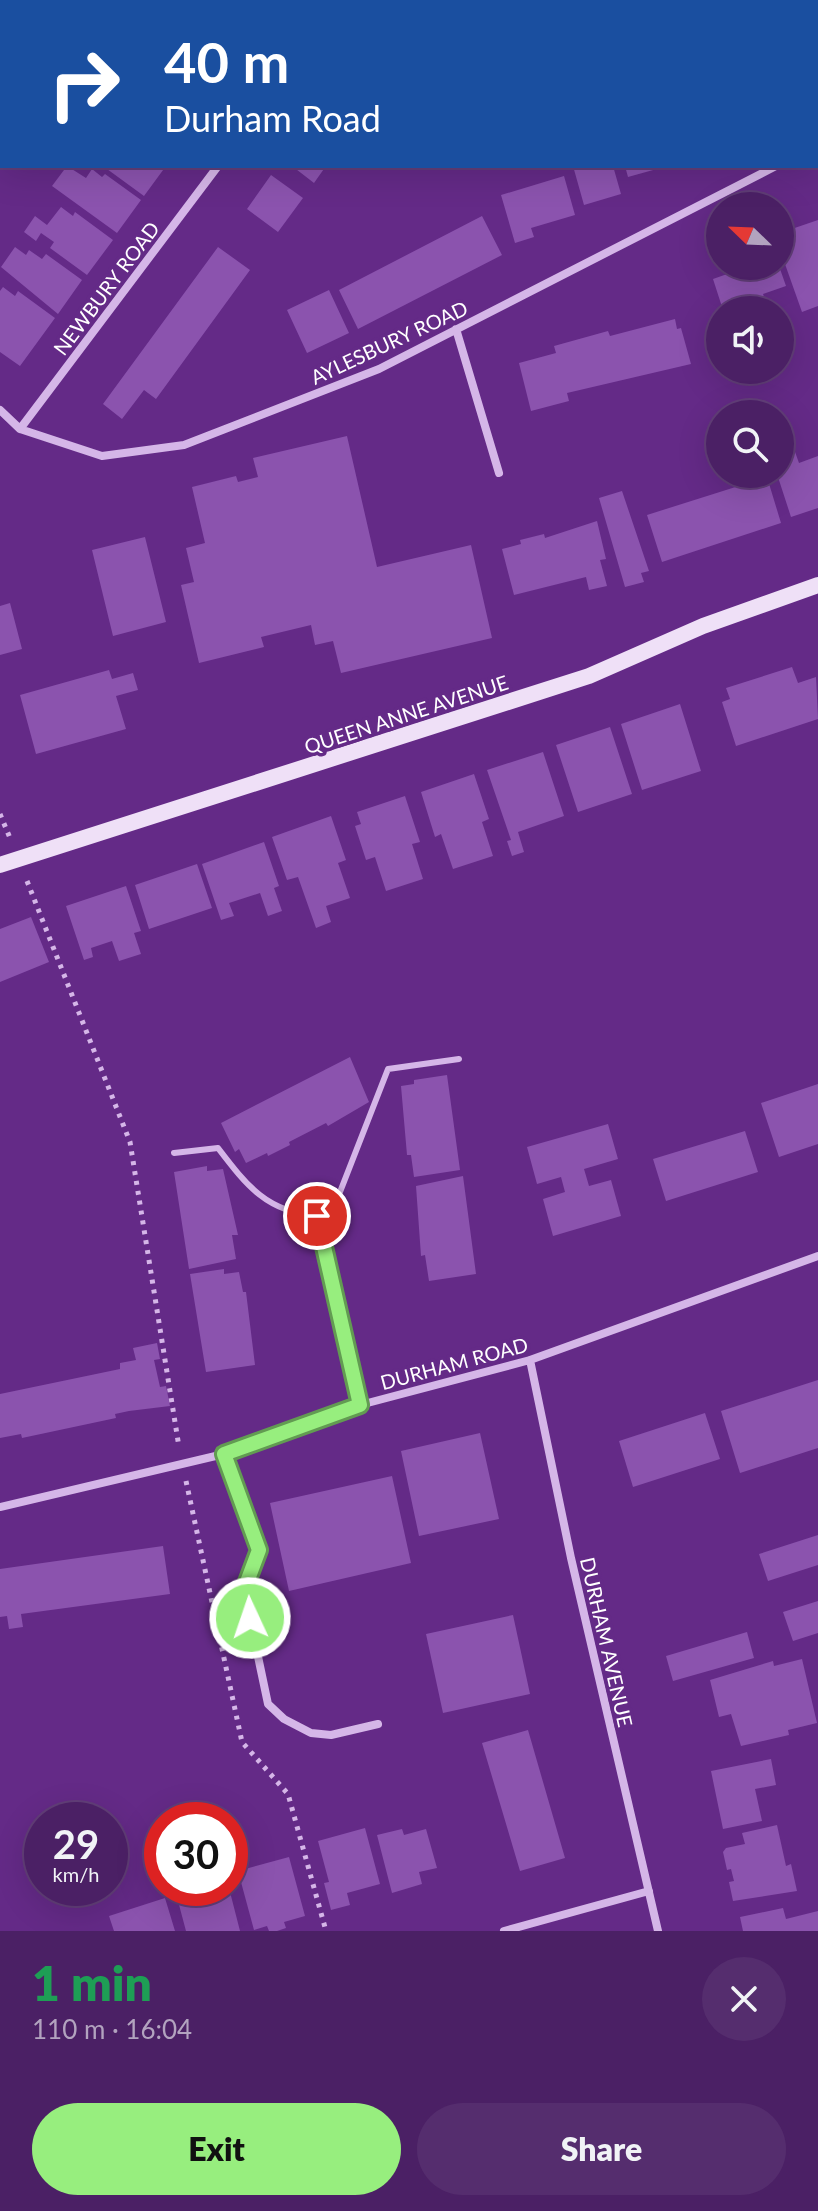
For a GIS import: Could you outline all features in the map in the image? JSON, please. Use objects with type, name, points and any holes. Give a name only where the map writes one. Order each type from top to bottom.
[{"type":"street","name":"NEWBURY ROAD","points":[[20,429],[216,168]]},
{"type":"street","name":"AYLESBURY ROAD","points":[[0,410],[20,429],[102,456],[184,445],[379,369],[772,168]]},
{"type":"street","points":[[456,329],[499,473]]},
{"type":"street","name":"QUEEN ANNE AVENUE","points":[[0,865],[589,676],[703,626],[818,585]]},
{"type":"street","points":[[317,1216],[360,1405]]},
{"type":"street","name":"DURHAM ROAD","points":[[0,1507],[224,1454],[360,1405],[530,1360],[818,1256]]},
{"type":"street","name":"DURHAM AVENUE","points":[[530,1360],[571,1558],[658,1931]]},
{"type":"street","points":[[224,1454],[259,1550],[244,1590],[268,1704],[284,1719],[311,1733],[331,1735],[378,1724]]},
{"type":"street","points":[[504,1931],[649,1891]]},
{"type":"lane","points":[[174,1153],[218,1148],[246,1185],[266,1199],[287,1213],[317,1216],[340,1192],[388,1069],[459,1059]]},
{"type":"path","points":[[20,861],[130,1142],[182,1466],[242,1742],[288,1794],[326,1931]]},
{"type":"building","points":[[66,168],[86,178],[92,169],[102,177],[105,174],[141,200],[117,233],[52,186]]},
{"type":"building","points":[[108,168],[165,168],[144,196]]},
{"type":"building","points":[[295,168],[325,168],[314,183]]},
{"type":"building","points":[[574,168],[614,168],[621,194],[584,205]]},
{"type":"building","points":[[626,168],[660,168],[628,177]]},
{"type":"building","points":[[271,175],[303,198],[278,232],[247,209]]},
{"type":"building","points":[[564,176],[575,215],[531,228],[534,237],[515,243],[501,195]]},
{"type":"building","points":[[61,207],[73,216],[75,212],[113,240],[87,275],[50,248],[54,242],[41,233],[36,241],[24,232],[35,216],[47,225]]},
{"type":"building","points":[[482,216],[502,255],[358,329],[339,290]]},
{"type":"building","points":[[818,220],[818,306],[802,312],[791,280],[794,280],[794,228]]},
{"type":"building","points":[[15,247],[26,255],[29,250],[42,259],[46,254],[82,280],[58,314],[1,267]]},
{"type":"building","points":[[218,247],[250,270],[156,399],[144,390],[122,419],[103,404]]},
{"type":"building","points":[[713,280],[784,280],[786,286],[764,296],[718,296]]},
{"type":"building","points":[[3,287],[15,296],[18,291],[55,318],[20,366],[0,352],[0,291]]},
{"type":"building","points":[[329,290],[349,333],[307,353],[287,310]]},
{"type":"building","points":[[675,319],[677,329],[681,328],[691,364],[567,393],[569,401],[531,411],[519,363],[556,353],[554,346],[608,331],[610,336]]},
{"type":"building","points":[[347,436],[377,567],[471,545],[492,638],[341,673],[333,641],[315,645],[311,625],[261,637],[264,647],[199,663],[181,585],[194,582],[186,548],[205,543],[192,487],[236,476],[238,482],[258,477],[253,458]]},
{"type":"building","points":[[794,449],[799,463],[818,456],[818,508],[791,517],[782,488],[794,488]]},
{"type":"building","points":[[732,488],[770,488],[781,523],[662,562],[647,515]]},
{"type":"building","points":[[622,491],[649,571],[641,573],[644,582],[625,587],[599,498]]},
{"type":"building","points":[[597,521],[606,559],[600,560],[607,586],[589,590],[586,577],[514,595],[502,549],[521,544],[520,540],[544,534],[545,538]]},
{"type":"building","points":[[145,537],[166,622],[113,636],[92,550]]},
{"type":"building","points":[[10,603],[22,649],[0,655],[0,606]]},
{"type":"building","points":[[792,667],[798,683],[816,677],[818,719],[736,746],[722,702],[730,699],[726,688]]},
{"type":"building","points":[[109,670],[112,679],[133,673],[138,690],[116,696],[126,729],[36,754],[20,695]]},
{"type":"building","points":[[680,704],[701,771],[642,790],[621,724]]},
{"type":"building","points":[[610,727],[632,794],[578,812],[556,745]]},
{"type":"building","points":[[543,752],[564,816],[518,832],[524,852],[512,856],[507,841],[511,840],[487,770]]},
{"type":"building","points":[[474,774],[489,819],[482,822],[493,856],[453,869],[441,834],[435,837],[421,792]]},
{"type":"building","points":[[405,796],[420,842],[412,844],[423,879],[386,891],[375,857],[366,860],[355,826],[361,824],[357,812]]},
{"type":"building","points":[[331,816],[346,860],[338,863],[350,898],[326,906],[331,922],[316,928],[298,877],[287,880],[272,837]]},
{"type":"building","points":[[264,842],[279,886],[274,888],[282,911],[268,916],[260,893],[229,903],[234,916],[221,920],[202,864]]},
{"type":"building","points":[[197,864],[212,908],[149,929],[135,885]]},
{"type":"building","points":[[126,886],[141,931],[134,933],[141,954],[119,961],[112,941],[91,948],[93,957],[84,960],[66,906]]},
{"type":"building","points":[[31,917],[49,962],[0,982],[0,929]]},
{"type":"building","points":[[350,1057],[369,1102],[328,1126],[326,1123],[289,1142],[290,1145],[268,1156],[267,1153],[246,1163],[239,1149],[235,1152],[221,1123]]},
{"type":"building","points":[[447,1075],[460,1170],[414,1177],[411,1155],[407,1155],[401,1086],[414,1084],[414,1080]]},
{"type":"building","points":[[818,1084],[818,1144],[779,1157],[761,1103]]},
{"type":"building","points":[[608,1124],[618,1159],[584,1169],[589,1186],[611,1180],[621,1216],[553,1236],[543,1199],[565,1192],[561,1177],[537,1184],[527,1147]]},
{"type":"building","points":[[745,1131],[758,1172],[666,1201],[653,1159]]},
{"type":"building","points":[[207,1166],[207,1171],[223,1169],[238,1235],[232,1235],[236,1259],[189,1269],[174,1172]]},
{"type":"building","points":[[463,1176],[476,1274],[429,1281],[425,1255],[421,1256],[416,1186]]},
{"type":"building","points":[[224,1269],[224,1274],[239,1272],[243,1292],[246,1292],[255,1365],[206,1372],[190,1274]]},
{"type":"building","points":[[157,1343],[160,1359],[154,1360],[160,1387],[166,1386],[170,1406],[115,1414],[116,1418],[22,1438],[21,1434],[0,1438],[0,1394],[120,1369],[120,1363],[136,1360],[133,1348]]},
{"type":"building","points":[[818,1380],[818,1448],[740,1473],[721,1411]]},
{"type":"building","points":[[705,1413],[720,1459],[633,1487],[619,1441]]},
{"type":"building","points":[[480,1433],[499,1519],[419,1536],[401,1451]]},
{"type":"building","points":[[392,1476],[411,1563],[289,1591],[270,1503]]},
{"type":"building","points":[[818,1535],[818,1565],[768,1581],[759,1554]]},
{"type":"building","points":[[163,1546],[170,1594],[21,1614],[23,1627],[9,1629],[7,1616],[0,1617],[0,1569]]},
{"type":"building","points":[[818,1601],[818,1633],[793,1641],[783,1612]]},
{"type":"building","points":[[513,1615],[530,1694],[443,1713],[426,1634]]},
{"type":"building","points":[[747,1632],[754,1658],[673,1681],[666,1656]]},
{"type":"building","points":[[802,1659],[817,1723],[788,1730],[789,1735],[741,1746],[731,1714],[719,1717],[710,1680],[773,1661],[774,1666]]},
{"type":"building","points":[[528,1730],[565,1858],[520,1871],[482,1743]]},
{"type":"building","points":[[771,1759],[776,1785],[755,1789],[762,1821],[723,1829],[711,1771]]},
{"type":"building","points":[[777,1825],[786,1866],[791,1864],[797,1891],[733,1901],[729,1882],[734,1881],[731,1869],[727,1870],[723,1852],[726,1848],[745,1844],[742,1833]]},
{"type":"building","points":[[365,1828],[380,1884],[347,1893],[350,1905],[331,1910],[324,1883],[329,1882],[318,1841]]},
{"type":"building","points":[[402,1829],[404,1835],[426,1829],[437,1868],[419,1872],[422,1884],[392,1893],[377,1835]]},
{"type":"building","points":[[289,1857],[305,1916],[284,1922],[286,1928],[277,1931],[269,1931],[267,1926],[254,1930],[247,1906],[248,1868]]},
{"type":"building","points":[[144,1905],[167,1906],[175,1931],[114,1931],[109,1916]]},
{"type":"building","points":[[179,1906],[234,1906],[240,1931],[186,1931]]},
{"type":"building","points":[[783,1908],[786,1919],[818,1911],[818,1931],[743,1931],[740,1917]]},
{"type":"route","points":[[250,1618],[244,1590],[259,1550],[224,1454],[360,1405],[317,1216]]}]
